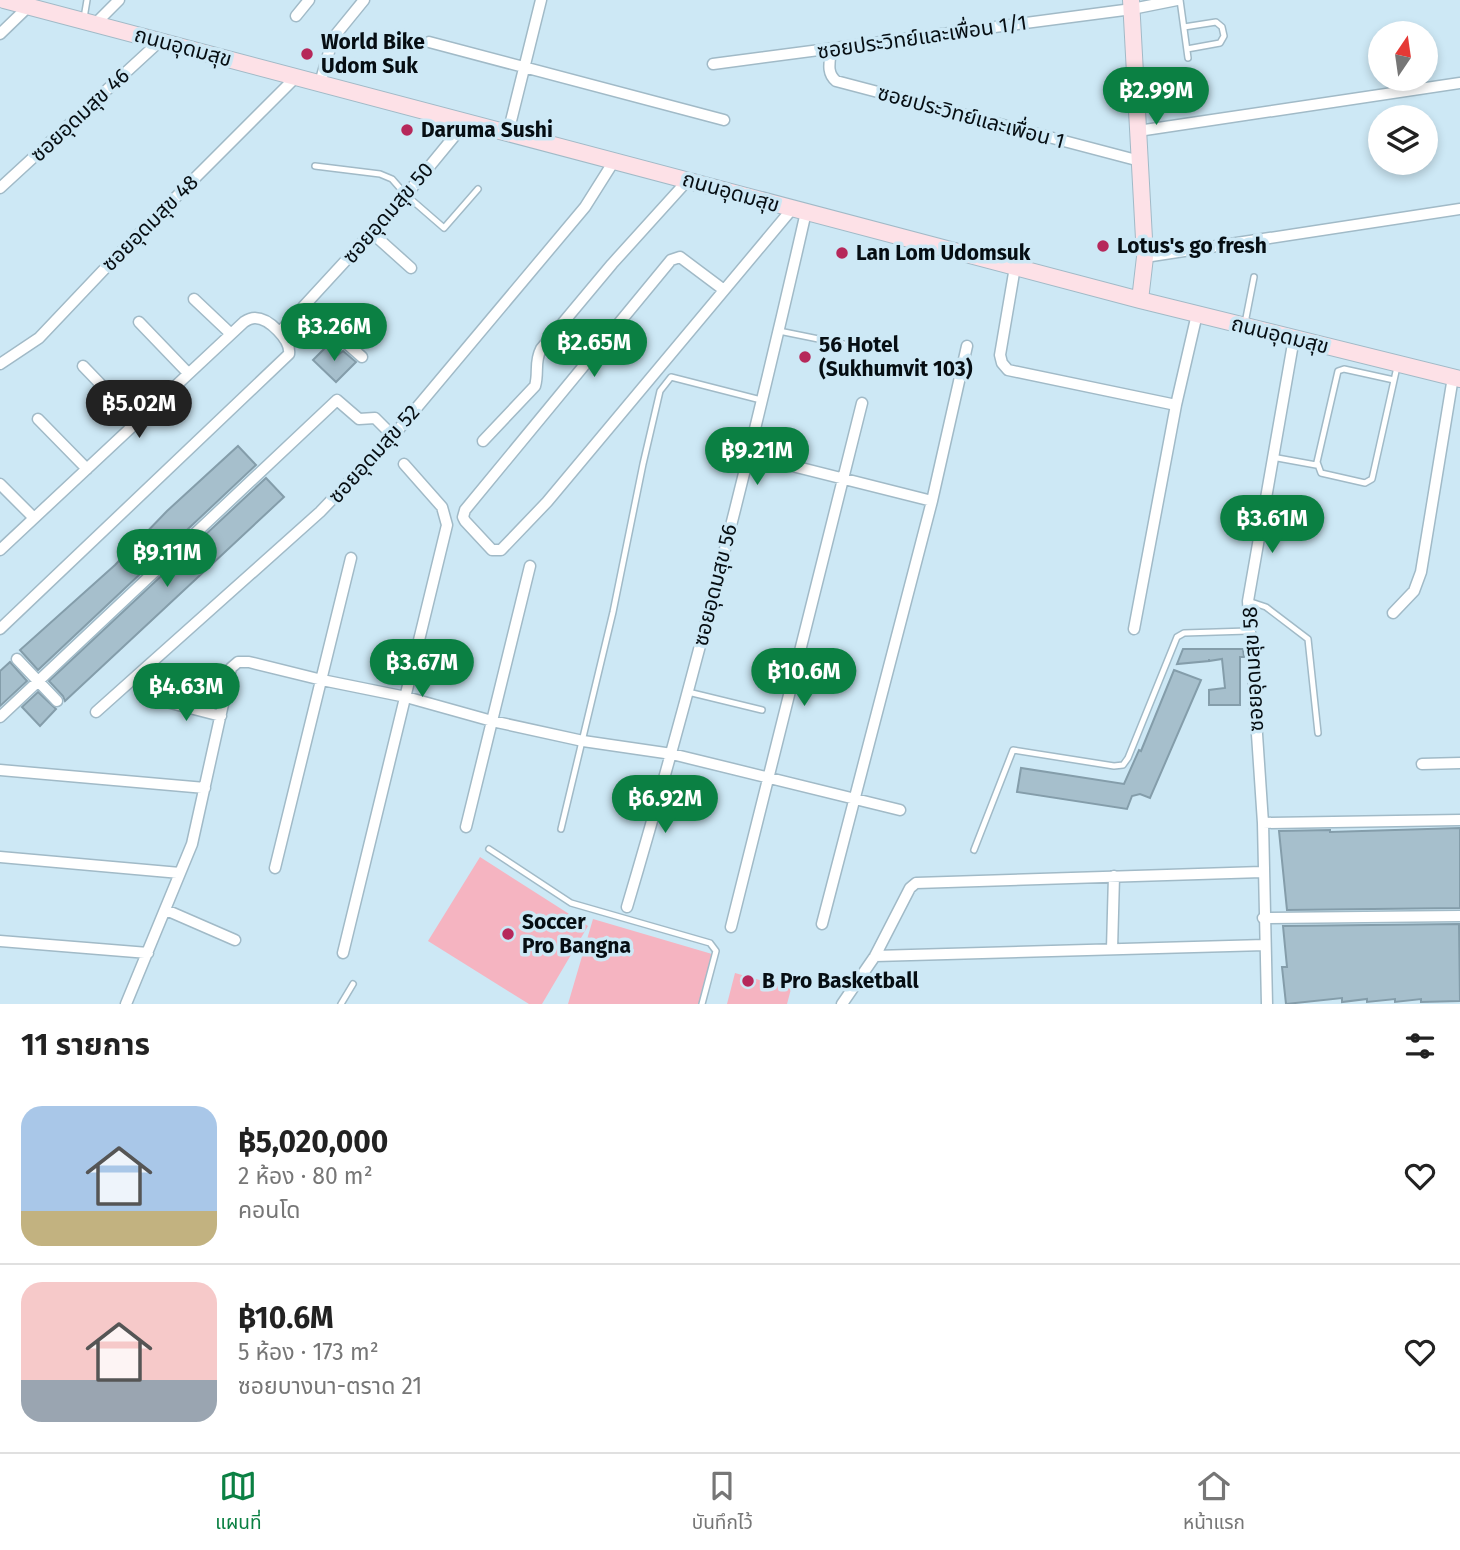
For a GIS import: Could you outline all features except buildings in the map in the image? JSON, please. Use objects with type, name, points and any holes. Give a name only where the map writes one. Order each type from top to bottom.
[{"type":"main road","points":[[1131,4],[1144,257],[1140,300]]},
{"type":"main road","name":"ถนนอุดมสุข","points":[[5,5],[29,6],[799,211],[1294,338],[1396,372],[1456,378]]},
{"type":"street","points":[[89,23],[119,0]]},
{"type":"street","points":[[296,16],[309,0]]},
{"type":"street","points":[[320,83],[333,38],[364,0]]},
{"type":"street","points":[[508,132],[541,0]]},
{"type":"street","name":"ซอยประวิทย์และเพื่อน 1/1","points":[[713,64],[1131,4],[1179,0]]},
{"type":"street","points":[[0,34],[29,6]]},
{"type":"street","name":"ซอยอุดมสุข 46","points":[[0,188],[160,41]]},
{"type":"street","points":[[429,42],[724,120]]},
{"type":"street","name":"ซอยประวิทย์และเพื่อน 1","points":[[831,49],[829,70],[836,81],[1140,161]]},
{"type":"street","name":"ซอยอุดมสุข 48","points":[[0,364],[39,338],[297,76]]},
{"type":"street","points":[[1138,131],[1460,83]]},
{"type":"street","name":"ซอยอุดมสุข 50","points":[[280,332],[406,195],[466,122]]},
{"type":"street","name":"ซอยอุดมสุข 52","points":[[96,712],[320,512],[393,436],[585,207],[614,161]]},
{"type":"street","points":[[483,441],[535,386],[536,357],[541,349],[688,180]]},
{"type":"street","points":[[1144,257],[1460,209]]},
{"type":"street","points":[[724,290],[680,257],[671,261],[465,510],[463,517],[492,550],[501,550],[547,502],[724,290],[799,211]]},
{"type":"street","name":"ซอยอุดมสุข 56","points":[[627,907],[672,754],[749,455],[779,331],[799,211]]},
{"type":"street","points":[[372,233],[411,268]]},
{"type":"street","points":[[1015,267],[1000,355],[1007,370],[1176,405]]},
{"type":"street","points":[[194,299],[230,334]]},
{"type":"street","points":[[305,307],[362,357]]},
{"type":"street","points":[[1134,629],[1176,405],[1197,314]]},
{"type":"street","points":[[0,550],[244,322],[253,317],[261,319],[280,332],[290,347],[289,354],[0,629]]},
{"type":"street","points":[[139,322],[188,373]]},
{"type":"street","name":"ซอยอุดมสุข 58","points":[[1267,1004],[1262,823],[1248,601],[1294,338]]},
{"type":"street","points":[[822,924],[932,501],[967,346]]},
{"type":"street","points":[[83,366],[136,421]]},
{"type":"street","points":[[1393,613],[1414,591],[1421,572],[1456,378]]},
{"type":"street","points":[[0,717],[337,400],[359,419],[375,418],[393,436]]},
{"type":"street","points":[[731,927],[862,402]]},
{"type":"street","points":[[38,419],[86,468]]},
{"type":"street","points":[[749,455],[932,501]]},
{"type":"street","points":[[343,953],[446,525],[442,508],[404,464]]},
{"type":"street","points":[[0,484],[34,518]]},
{"type":"street","points":[[275,868],[351,558]]},
{"type":"street","points":[[466,827],[530,566]]},
{"type":"street","points":[[17,659],[57,701]]},
{"type":"street","points":[[129,1003],[192,845],[231,668],[238,662],[249,662],[406,697],[583,741],[672,754],[900,810]]},
{"type":"street","points":[[159,700],[221,716]]},
{"type":"street","points":[[1422,764],[1460,763]]},
{"type":"street","points":[[0,770],[205,788]]},
{"type":"street","points":[[1262,823],[1460,820]]},
{"type":"street","points":[[0,857],[180,873]]},
{"type":"street","points":[[842,1004],[876,956],[910,888],[916,883],[1262,872]]},
{"type":"street","points":[[1112,949],[1114,876]]},
{"type":"street","points":[[166,910],[235,940]]},
{"type":"street","points":[[1263,919],[1460,916]]},
{"type":"street","points":[[0,941],[148,953]]},
{"type":"street","points":[[876,956],[1265,945]]},
{"type":"lane","points":[[88,0],[89,23]]},
{"type":"lane","points":[[1179,0],[1188,58]]},
{"type":"lane","points":[[1184,27],[1216,22],[1222,27],[1224,36],[1220,43],[1187,48]]},
{"type":"lane","points":[[315,166],[380,174],[392,178],[406,195],[444,229],[478,189]]},
{"type":"lane","points":[[1245,326],[1254,277]]},
{"type":"lane","points":[[779,331],[858,347]]},
{"type":"lane","points":[[1272,457],[1316,466],[1322,474],[1365,483],[1371,480],[1396,372],[1344,369],[1338,371],[1316,466]]},
{"type":"lane","points":[[561,829],[660,391],[671,377],[761,400]]},
{"type":"lane","points":[[1248,601],[1266,607],[1308,639],[1318,733]]},
{"type":"lane","points":[[974,850],[1013,750],[1114,766],[1123,765],[1177,637],[1191,633],[1248,631]]},
{"type":"lane","points":[[688,692],[762,710]]},
{"type":"lane","points":[[489,849],[571,903],[710,943],[716,951],[702,1004]]},
{"type":"lane","points":[[341,1004],[353,985]]},
{"type":"shaded area","name":"Soccer Pro Bangna","points":[[480,857],[588,926],[542,1004],[529,1004],[428,941]]},
{"type":"shaded area","name":"Soccer Pro Bangna","points":[[593,919],[712,954],[699,1004],[568,1004]]},
{"type":"shaded area","name":"B Pro Basketball","points":[[735,973],[791,989],[787,1004],[727,1004]]},
{"type":"place","name":"World Bike Udom Suk","points":[[307,54]]},
{"type":"place","name":"Daruma Sushi","points":[[407,130]]},
{"type":"place","name":"Lotus's go fresh","points":[[1103,246]]},
{"type":"place","name":"Lan Lom Udomsuk","points":[[842,253]]},
{"type":"place","name":"56 Hotel (Sukhumvit 103)","points":[[805,357]]},
{"type":"place","name":"Soccer Pro Bangna","points":[[508,934]]},
{"type":"place","name":"B Pro Basketball","points":[[748,981]]}]
